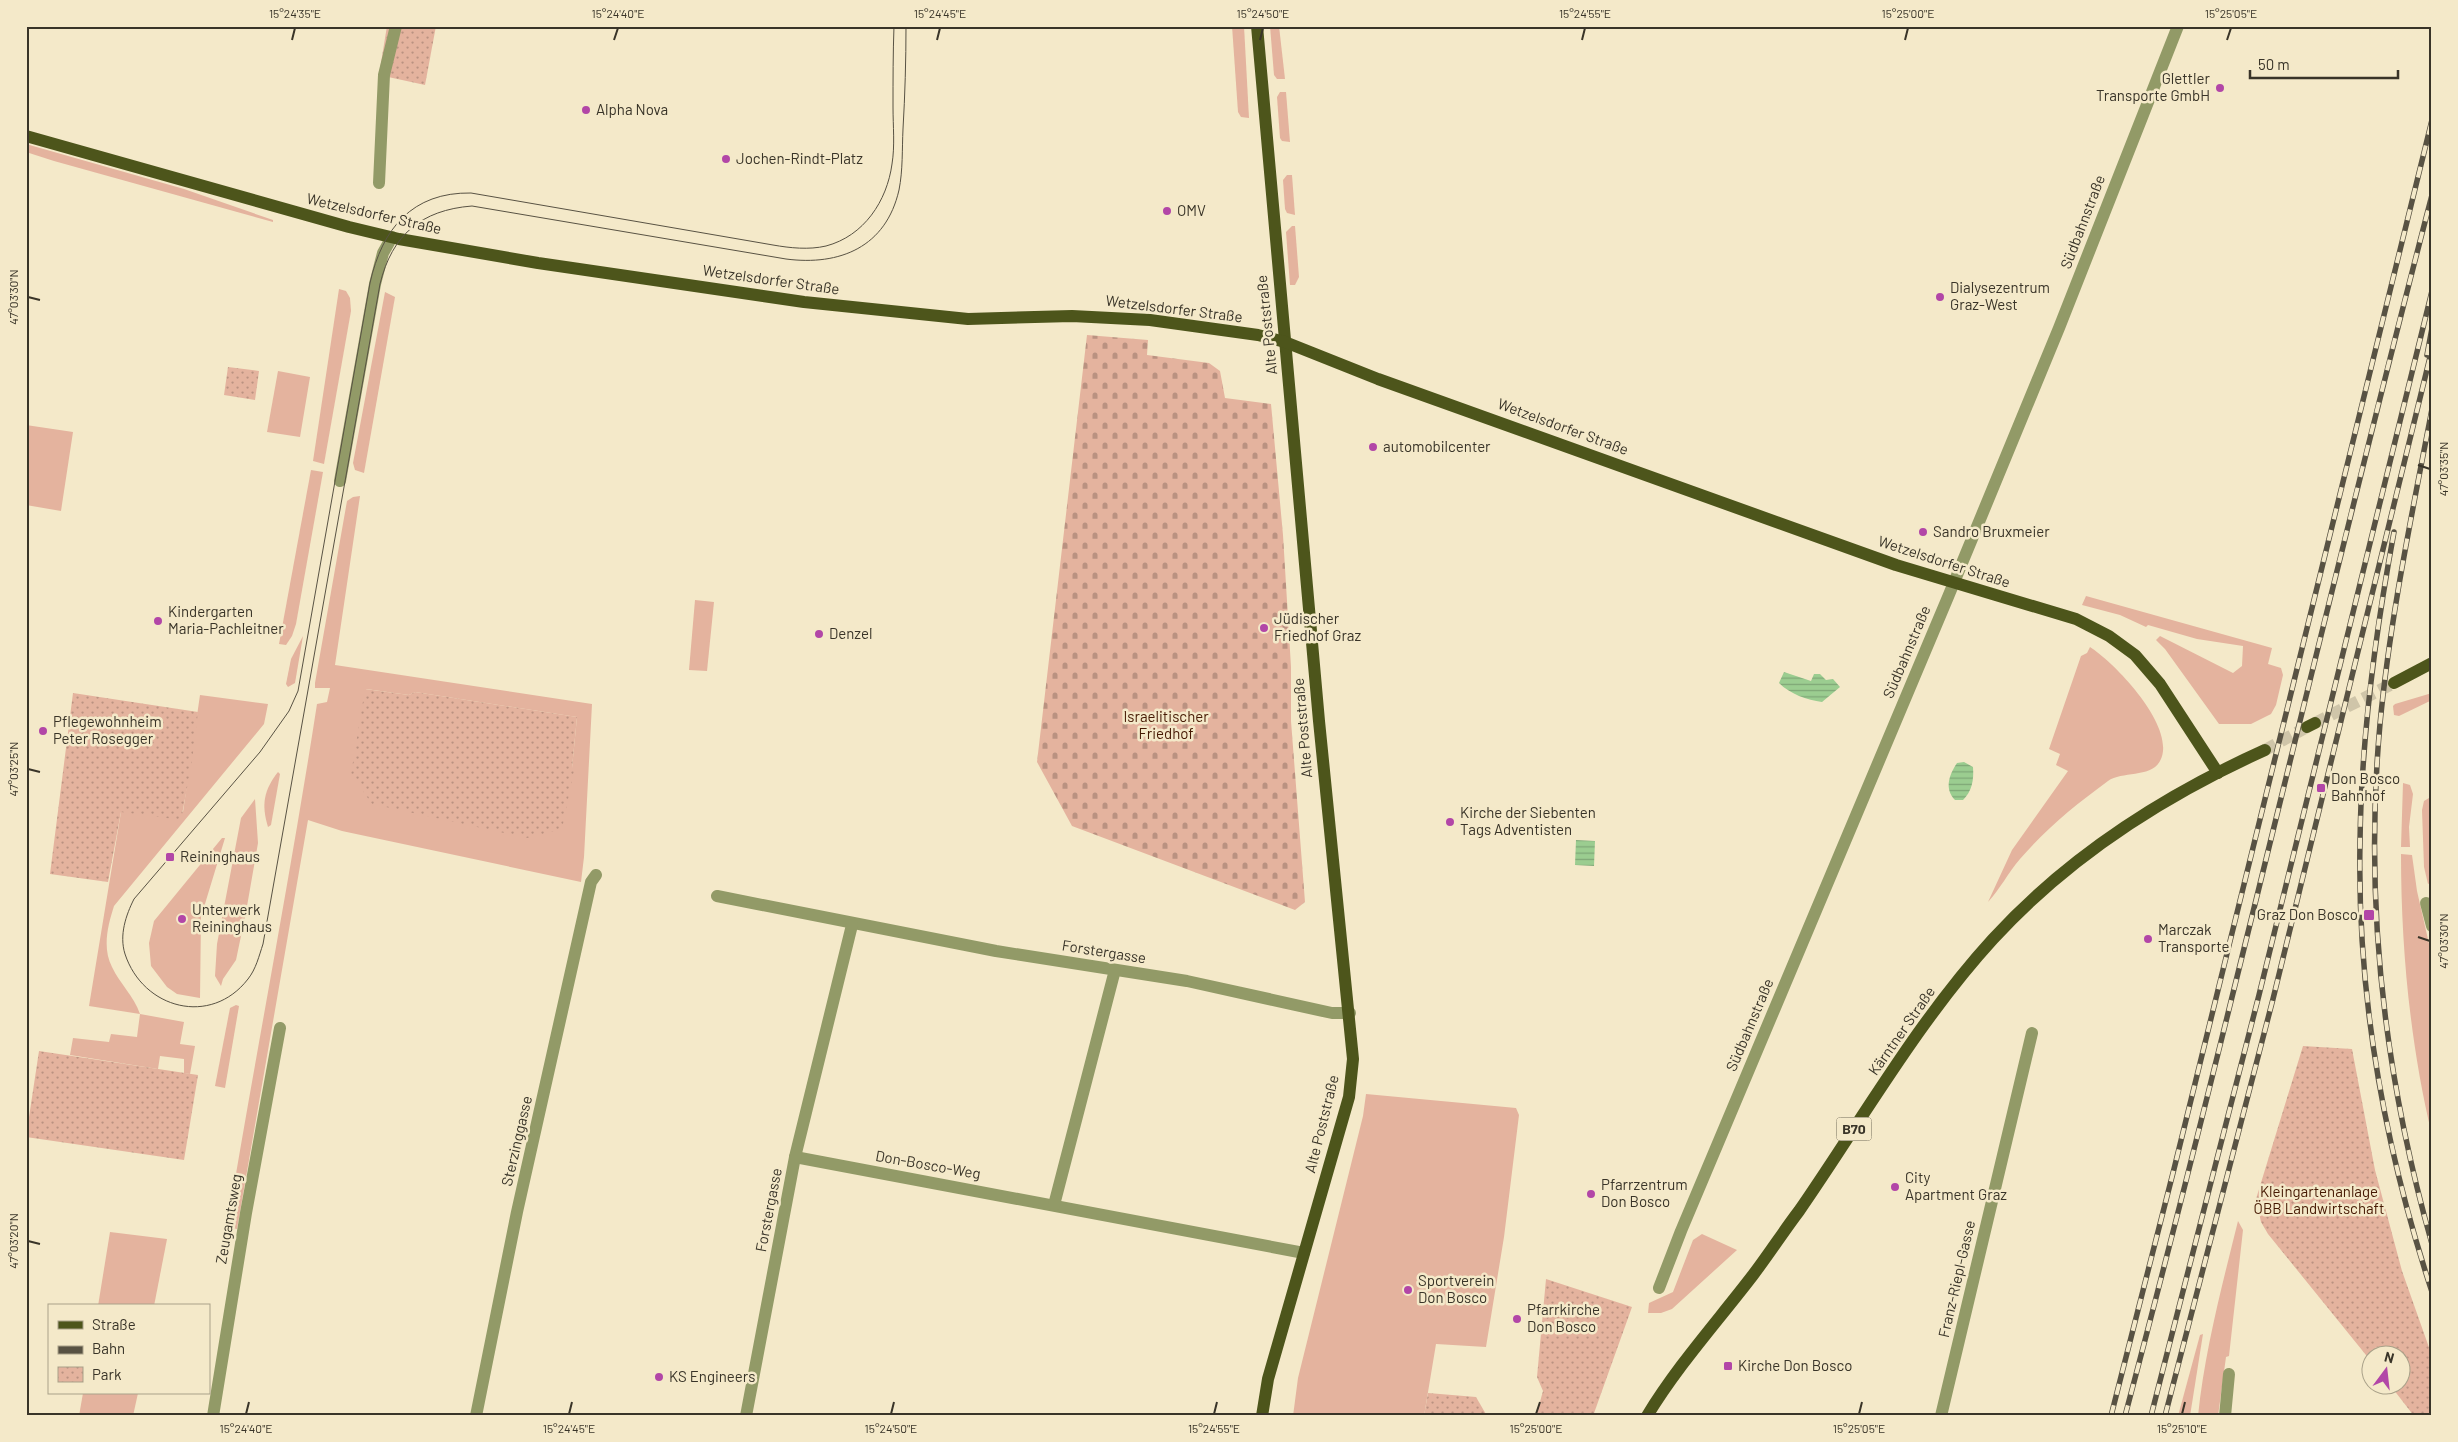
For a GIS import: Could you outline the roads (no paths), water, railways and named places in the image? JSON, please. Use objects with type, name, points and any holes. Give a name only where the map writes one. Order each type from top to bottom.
[{"type":"main road","name":"Alte Poststraße","points":[[1257,26],[1270,146],[1285,342],[1331,854],[1350,1012],[1353,1059],[1349,1097],[1268,1379],[1262,1416]]},
{"type":"main road","name":"Wetzelsdorfer Straße","points":[[26,136],[124,165],[392,237],[567,268],[898,313],[968,319],[1079,316],[1150,320],[1258,335],[1285,342],[1378,379],[1887,562],[2076,620],[2115,640],[2136,655],[2160,684],[2218,773]]},
{"type":"main road","points":[[2394,683],[2432,663]]},
{"type":"main road","name":"Kärntner Straße","points":[[1647,1416],[1664,1387],[1753,1275],[1918,1035],[1963,974],[1993,939],[2047,885],[2107,838],[2155,807],[2265,750]]},
{"type":"main road","points":[[1641,1416],[1664,1387]]},
{"type":"street","points":[[380,184],[384,75],[396,26]]},
{"type":"street","name":"Südbahnstraße","points":[[1659,1288],[1681,1231],[2059,328],[2178,26]]},
{"type":"street","points":[[340,481],[375,284],[380,262],[392,237]]},
{"type":"street","name":"Sterzinggasse","points":[[476,1416],[517,1212],[591,882],[596,875]]},
{"type":"street","name":"Forstergasse","points":[[716,896],[852,925],[1187,981],[1332,1013],[1350,1012]]},
{"type":"street","points":[[2426,903],[2432,926]]},
{"type":"street","name":"Forstergasse","points":[[746,1416],[795,1157],[852,925]]},
{"type":"street","points":[[1054,1205],[1115,970]]},
{"type":"street","name":"Zeugamtsweg","points":[[213,1416],[246,1213],[280,1028]]},
{"type":"street","name":"Franz-Riepl-Gasse","points":[[1941,1416],[2032,1033]]},
{"type":"street","name":"Don-Bosco-Weg","points":[[795,1157],[1304,1253]]},
{"type":"street","points":[[2224,1416],[2229,1374]]},
{"type":"tunnel","points":[[2315,723],[2394,683]]},
{"type":"tunnel","points":[[2265,750],[2307,727]]},
{"type":"tram line","points":[[894,26],[893,150],[889,178],[879,204],[871,215],[852,234],[840,241],[813,248],[786,247],[471,193],[450,194],[432,199],[416,207],[403,217],[392,231],[375,264],[370,283],[298,691],[289,711],[260,752],[134,899],[124,925],[123,947],[134,973],[147,988],[162,999],[179,1005],[198,1007],[216,1003],[233,994],[248,979],[259,958],[380,284],[385,267],[401,239],[411,228],[438,213],[454,208],[472,206],[786,259],[825,259],[842,255],[872,239],[893,210],[899,190],[902,160],[906,26]]},
{"type":"railway","points":[[2111,1416],[2174,1169],[2432,120]]},
{"type":"railway","points":[[2125,1416],[2204,1111],[2354,500],[2432,195]]},
{"type":"railway","points":[[2151,1416],[2259,995],[2432,291]]},
{"type":"railway","points":[[2427,355],[2432,328]]},
{"type":"railway","points":[[2165,1416],[2273,999],[2432,349]]},
{"type":"railway","points":[[2432,409],[2402,566],[2384,684],[2376,790],[2375,856],[2382,987],[2390,1052],[2401,1116],[2432,1244]]},
{"type":"railway","points":[[2394,532],[2375,648],[2366,726],[2361,804],[2360,900],[2363,957],[2377,1071],[2400,1183],[2432,1292]]},
{"type":"place","name":"Glettler Transporte GmbH","points":[[2220,88]]},
{"type":"place","name":"Alpha Nova","points":[[586,110]]},
{"type":"place","name":"Jochen-Rindt-Platz","points":[[726,159]]},
{"type":"place","name":"OMV","points":[[1167,211]]},
{"type":"place","name":"Dialysezentrum Graz-West","points":[[1940,297]]},
{"type":"place","name":"automobilcenter","points":[[1373,447]]},
{"type":"place","name":"Sandro Bruxmeier","points":[[1923,532]]},
{"type":"place","name":"Kindergarten Maria-Pachleitner","points":[[158,621]]},
{"type":"place","name":"Jüdischer Friedhof Graz","points":[[1264,628]]},
{"type":"place","name":"Denzel","points":[[819,634]]},
{"type":"place","name":"Pflegewohnheim Peter Rosegger","points":[[43,731]]},
{"type":"place","name":"Don Bosco Bahnhof","points":[[2321,788]]},
{"type":"place","name":"Kirche der Siebenten Tags Adventisten","points":[[1450,822]]},
{"type":"place","name":"Reininghaus","points":[[170,857]]},
{"type":"place","name":"Graz Don Bosco","points":[[2369,915]]},
{"type":"place","name":"Unterwerk Reininghaus","points":[[182,919]]},
{"type":"place","name":"Marczak Transporte","points":[[2148,939]]},
{"type":"place","name":"City Apartment Graz","points":[[1895,1187]]},
{"type":"place","name":"Pfarrzentrum Don Bosco","points":[[1591,1194]]},
{"type":"place","name":"Sportverein Don Bosco","points":[[1408,1290]]},
{"type":"place","name":"Pfarrkirche Don Bosco","points":[[1517,1319]]},
{"type":"place","name":"Kirche Don Bosco","points":[[1728,1366]]},
{"type":"place","name":"KS Engineers","points":[[659,1377]]},
{"type":"park label","name":"Israelitischer Friedhof","points":[[1166,726]]},
{"type":"park label","name":"Kleingartenanlage ÖBB Landwirtschaft","points":[[2319,1200]]}]
